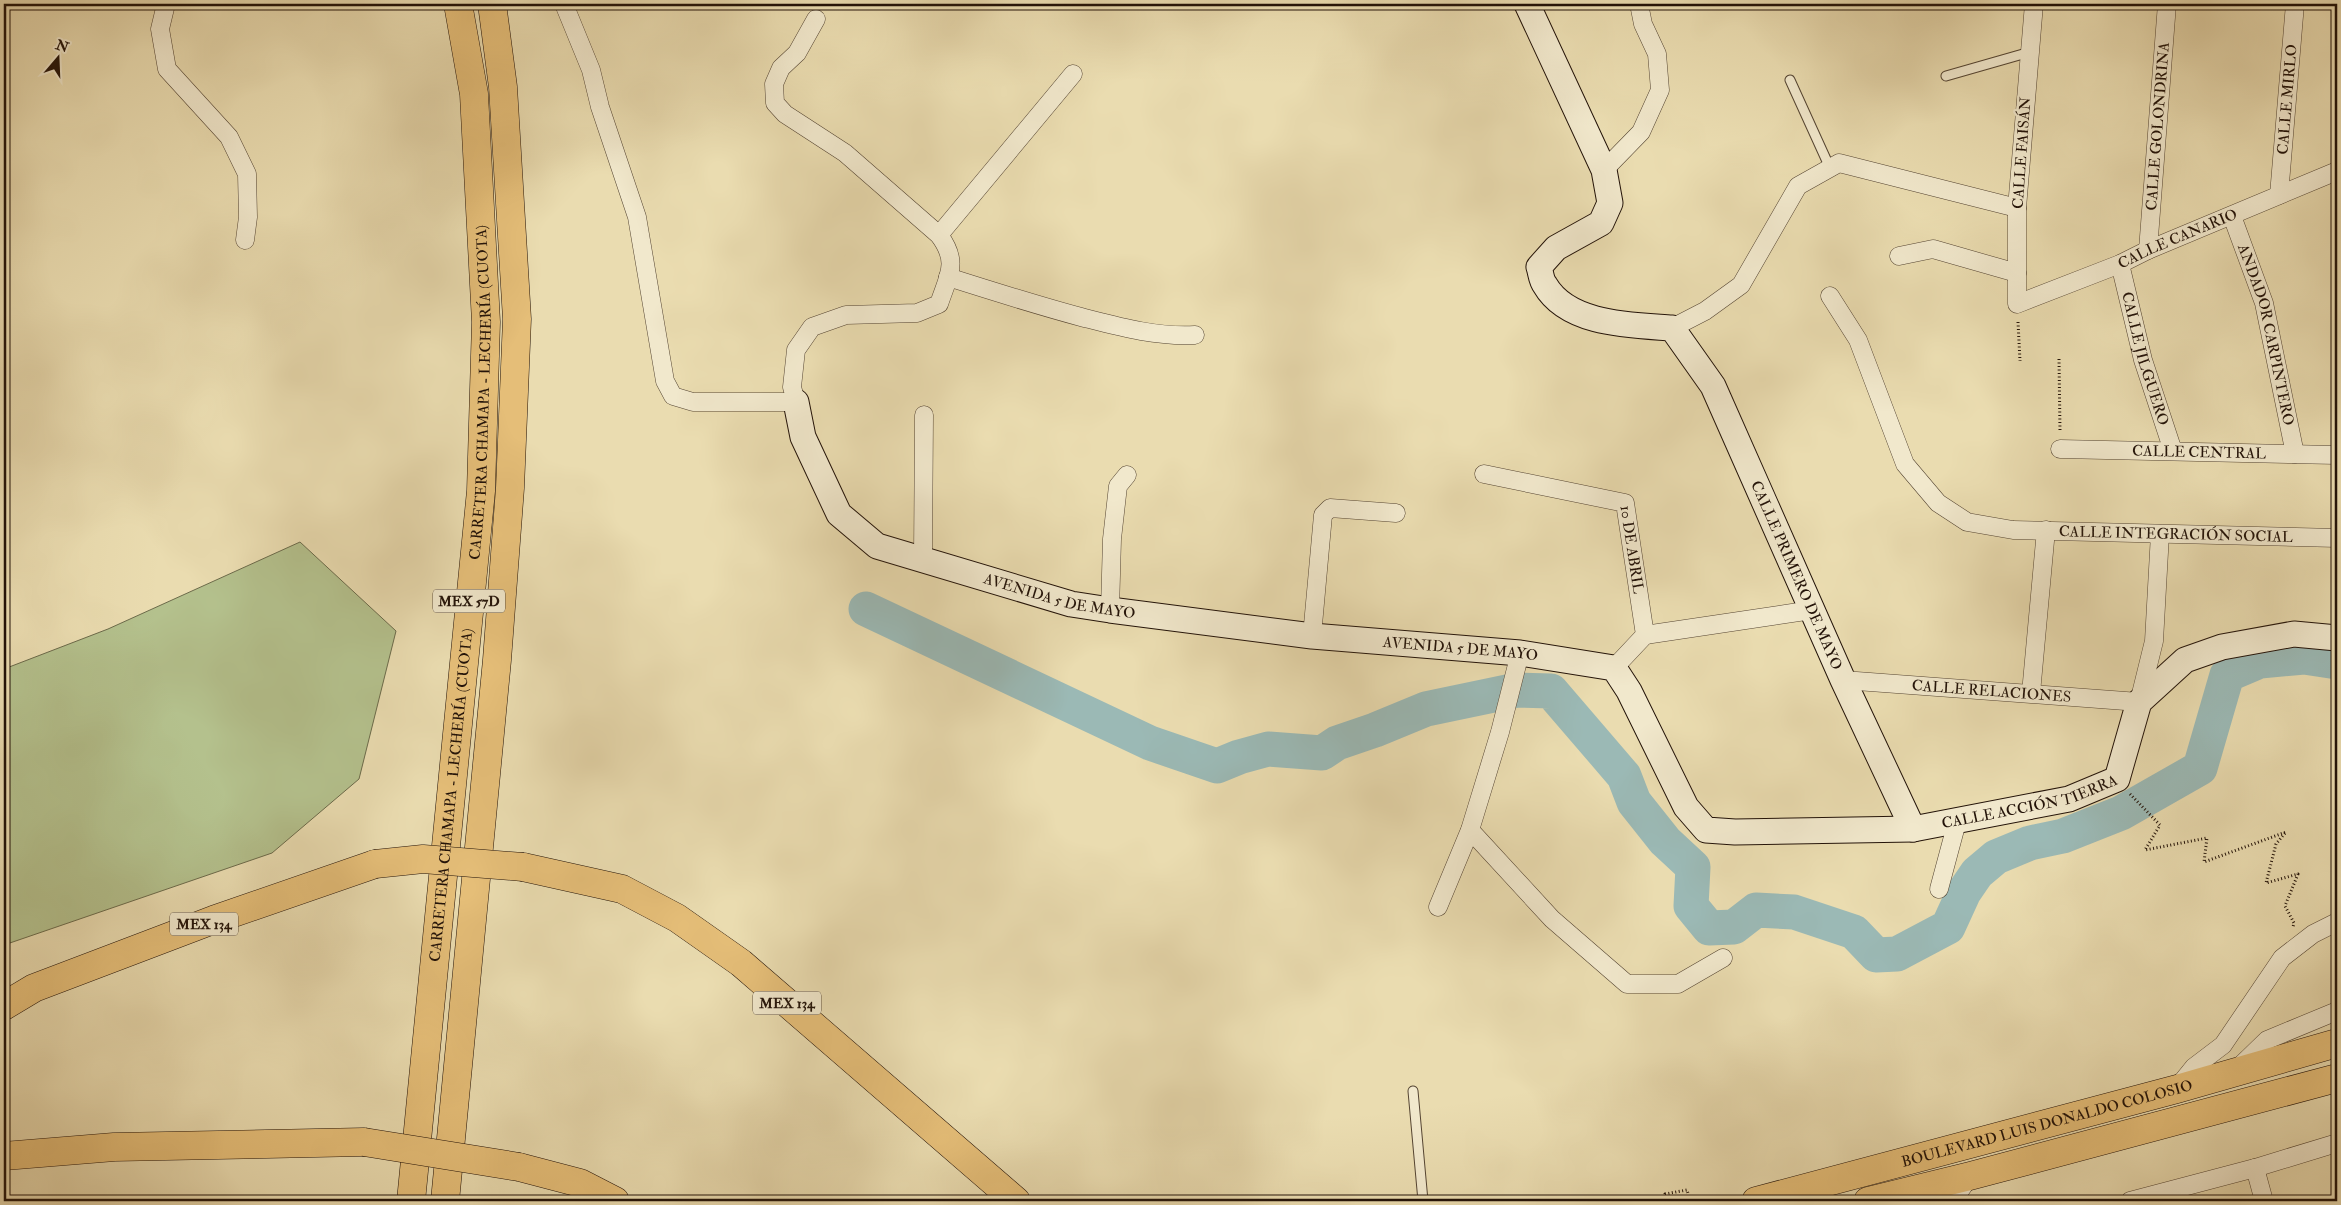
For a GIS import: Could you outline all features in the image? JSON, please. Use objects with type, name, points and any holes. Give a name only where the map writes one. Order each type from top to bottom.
[{"type":"highway","name":"CARRETERA CHAMAPA - LECHERÍA (CUOTA)","points":[[411,1200],[481,491],[486,322],[474,94],[458,4]]},
{"type":"highway","name":"CARRETERA CHAMAPA - LECHERÍA (CUOTA)","points":[[447,1193],[497,660],[510,488],[517,319],[504,87],[492,4]]},
{"type":"highway","name":"MEX 134","points":[[4,1006],[34,988],[213,920],[375,864],[423,859],[523,867],[622,889],[677,918],[741,963],[1016,1201]]},
{"type":"highway","name":"BOULEVARD LUIS DONALDO COLOSIO","points":[[1756,1201],[2177,1089],[2337,1043]]},
{"type":"highway","name":"BOULEVARD LUIS DONALDO COLOSIO","points":[[1868,1201],[1970,1176],[2337,1078]]},
{"type":"highway","points":[[4,1156],[114,1147],[364,1142],[519,1167],[580,1184],[615,1201]]},
{"type":"street","points":[[166,4],[160,28],[166,69],[229,137],[247,174],[248,217],[245,240]]},
{"type":"street","points":[[564,4],[591,70],[600,107],[637,216],[665,381],[673,396],[694,402],[796,402]]},
{"type":"street","points":[[1527,4],[1604,170],[1610,203],[1601,223],[1556,248],[1539,267],[1544,284],[1555,299],[1576,313],[1620,324],[1672,328],[1705,311],[1741,284],[1798,186],[1839,163],[2017,208]]},
{"type":"street","points":[[1604,170],[1640,132],[1660,90],[1657,54],[1644,24],[1639,4]]},
{"type":"street","name":"CALLE FAISÁN","points":[[2017,304],[2017,208],[2034,4]]},
{"type":"street","name":"CALLE GOLONDRINA","points":[[2148,250],[2167,4]]},
{"type":"street","name":"CALLE MIRLO","points":[[2279,195],[2296,4]]},
{"type":"street","name":"AVENIDA 5 DE MAYO","points":[[816,19],[797,53],[781,68],[774,84],[775,103],[786,114],[845,153],[939,235],[949,248],[952,262],[939,304],[917,313],[846,315],[812,327],[796,350],[792,387],[803,437],[839,514],[877,546],[1071,604],[1312,636],[1520,653],[1614,668]]},
{"type":"street","points":[[939,235],[1073,74]]},
{"type":"street","name":"CALLE CANARIO","points":[[2017,304],[2120,264],[2148,250],[2337,171]]},
{"type":"street","name":"ANDADOR CARPINTERO","points":[[2232,216],[2264,303],[2294,454]]},
{"type":"street","points":[[1900,256],[1933,249],[2017,273]]},
{"type":"street","name":"CALLE JILGUERO","points":[[2120,264],[2143,360],[2173,451]]},
{"type":"street","points":[[948,277],[1038,305],[1136,332],[1168,336],[1195,335]]},
{"type":"street","name":"CALLE INTEGRACIÓN SOCIAL","points":[[1830,296],[1858,340],[1905,464],[1938,503],[1967,522],[2013,530],[2337,538]]},
{"type":"street","name":"CALLE PRIMERO DE MAYO","points":[[1672,328],[1713,386],[1843,680],[1914,828]]},
{"type":"street","points":[[923,559],[924,414]]},
{"type":"street","name":"CALLE CENTRAL","points":[[2060,449],[2337,455]]},
{"type":"street","name":"10 DE ABRIL","points":[[1484,474],[1625,502],[1645,636]]},
{"type":"street","points":[[1110,610],[1112,539],[1118,486],[1127,475]]},
{"type":"street","points":[[1312,636],[1322,515],[1330,508],[1396,513]]},
{"type":"street","points":[[2031,693],[2046,530]]},
{"type":"street","points":[[2139,702],[2154,641],[2160,534]]},
{"type":"street","points":[[1812,610],[1645,636],[1614,668],[1629,691],[1686,808],[1706,830],[1735,832],[1914,828]]},
{"type":"street","points":[[2139,702],[2185,660],[2222,647],[2294,634],[2337,638]]},
{"type":"street","points":[[1438,907],[1470,830],[1500,732],[1520,653]]},
{"type":"street","name":"CALLE RELACIONES","points":[[1843,680],[2139,702]]},
{"type":"street","name":"CALLE ACCIÓN TIERRA","points":[[1914,828],[1957,822],[2069,800],[2117,779],[2139,702]]},
{"type":"street","points":[[1939,889],[1957,822]]},
{"type":"street","points":[[1470,830],[1552,919],[1627,984],[1678,984],[1723,958]]},
{"type":"street","points":[[2177,1089],[2194,1067],[2223,1045],[2282,958],[2313,934],[2337,922]]},
{"type":"street","points":[[2233,1073],[2267,1040],[2337,1011]]},
{"type":"street","points":[[2130,1201],[2255,1168],[2337,1142]]},
{"type":"street","points":[[2255,1168],[2264,1201]]},
{"type":"street","points":[[1953,1201],[1970,1176]]},
{"type":"lane","points":[[1946,76],[2030,52]]},
{"type":"lane","points":[[1790,80],[1830,168]]},
{"type":"lane","points":[[2308,1086],[2337,1088]]},
{"type":"lane","points":[[1413,1091],[1422,1201]]},
{"type":"path","points":[[2017,304],[2020,361]]},
{"type":"path","points":[[2059,359],[2060,449]]},
{"type":"path","points":[[2129,792],[2160,826],[2145,850],[2207,838],[2204,862],[2286,832],[2276,844],[2266,883],[2298,874],[2285,906],[2294,923],[2282,958]]},
{"type":"path","points":[[1666,1201],[1664,1194],[1687,1190],[1690,1201]]},
{"type":"green space","points":[[300,542],[396,631],[359,779],[272,853],[4,945],[4,669],[108,629]]},
{"type":"waterway","points":[[866,609],[1150,743],[1217,766],[1239,757],[1268,749],[1322,753],[1337,743],[1426,709],[1517,690],[1551,691],[1624,776],[1634,802],[1665,841],[1693,867],[1691,906],[1709,928],[1734,927],[1756,910],[1794,912],[1854,932],[1876,955],[1897,954],[1948,927],[1964,892],[1977,873],[1996,857],[2030,843],[2063,836],[2121,813],[2200,768],[2227,675],[2260,661],[2304,657],[2337,662]]}]
